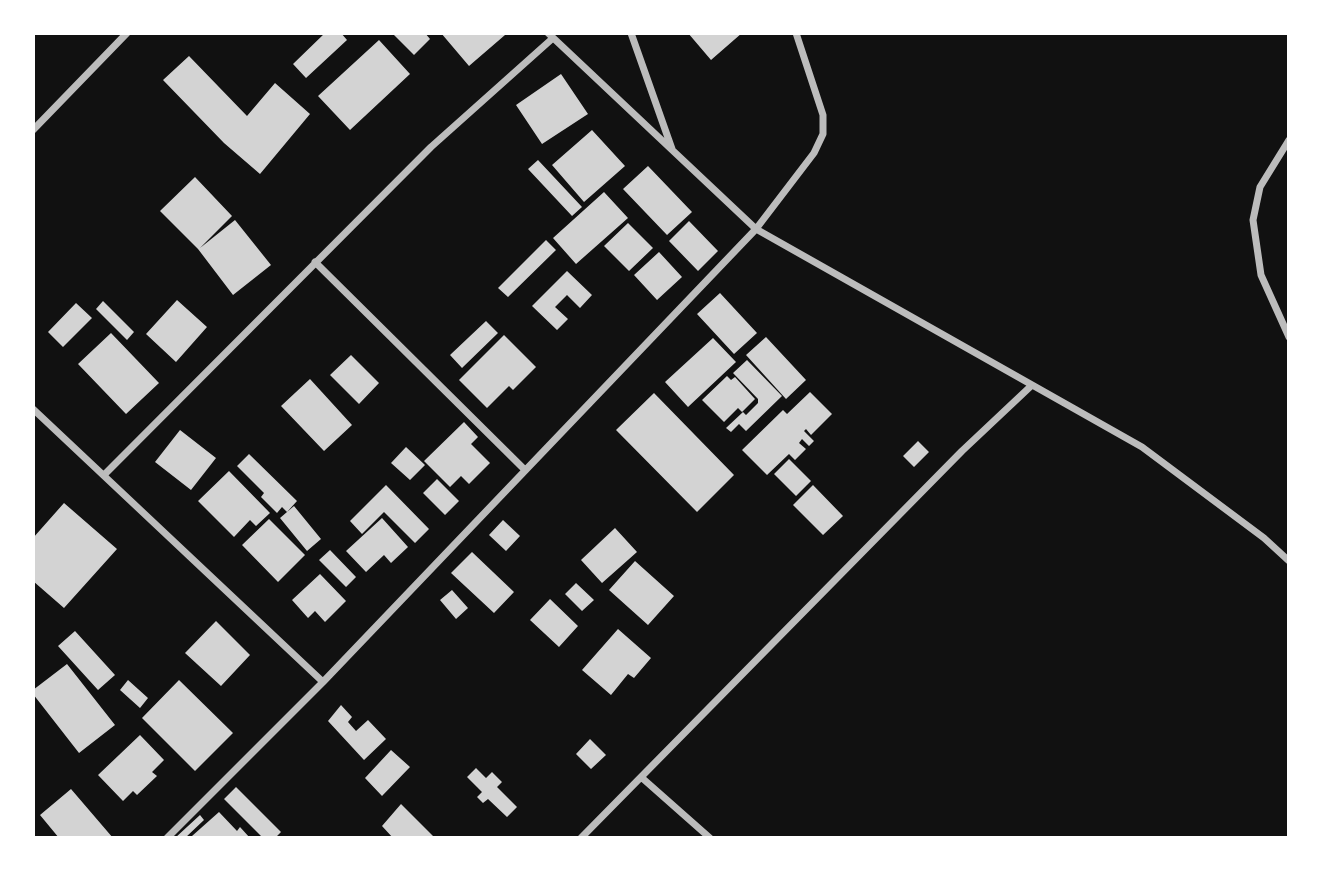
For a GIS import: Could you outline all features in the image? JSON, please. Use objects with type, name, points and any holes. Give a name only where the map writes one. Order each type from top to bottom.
[{"type":"street","points":[[33,130],[127,33]]},
{"type":"street","points":[[631,33],[673,153]]},
{"type":"street","points":[[167,838],[323,682],[755,229],[814,153],[822,134],[823,115],[796,33]]},
{"type":"street","points":[[104,475],[431,147],[551,36],[755,229],[1142,447],[1264,538],[1289,561]]},
{"type":"street","points":[[1289,140],[1260,187],[1254,220],[1261,275],[1289,337]]},
{"type":"street","points":[[315,262],[525,470]]},
{"type":"street","points":[[581,838],[962,451],[1031,386]]},
{"type":"street","points":[[33,409],[323,682]]},
{"type":"street","points":[[641,777],[710,838]]},
{"type":"building","points":[[325,33],[341,33],[347,40],[306,78],[293,64]]},
{"type":"building","points":[[392,33],[425,33],[430,39],[414,55]]},
{"type":"building","points":[[441,33],[504,33],[505,35],[469,66]]},
{"type":"building","points":[[688,33],[742,33],[711,60]]},
{"type":"building","points":[[379,40],[410,74],[350,130],[318,96]]},
{"type":"building","points":[[189,56],[247,116],[275,83],[310,114],[260,174],[224,143],[163,80]]},
{"type":"building","points":[[561,74],[588,114],[542,144],[516,105]]},
{"type":"building","points":[[592,130],[625,166],[584,202],[552,165]]},
{"type":"building","points":[[538,160],[582,207],[572,216],[528,169]]},
{"type":"building","points":[[648,166],[692,212],[667,235],[623,189]]},
{"type":"building","points":[[195,177],[232,216],[200,248],[235,220],[271,265],[233,295],[198,249],[160,211]]},
{"type":"building","points":[[604,192],[628,218],[576,264],[553,238]]},
{"type":"building","points":[[689,221],[718,251],[698,271],[669,241]]},
{"type":"building","points":[[628,223],[653,248],[629,271],[604,246]]},
{"type":"building","points":[[546,240],[556,250],[508,297],[498,288]]},
{"type":"building","points":[[659,252],[682,277],[657,300],[634,275]]},
{"type":"building","points":[[567,271],[592,295],[580,308],[567,295],[555,307],[568,319],[557,330],[532,306]]},
{"type":"building","points":[[720,293],[757,333],[734,354],[697,314]]},
{"type":"building","points":[[177,300],[207,327],[176,362],[146,334]]},
{"type":"building","points":[[103,301],[134,332],[127,340],[96,309]]},
{"type":"building","points":[[76,303],[92,318],[63,347],[48,332]]},
{"type":"building","points":[[486,321],[498,333],[462,368],[450,355]]},
{"type":"building","points":[[111,333],[159,383],[126,414],[78,364]]},
{"type":"building","points":[[504,335],[536,367],[513,390],[509,386],[487,408],[459,380]]},
{"type":"building","points":[[766,337],[806,380],[786,399],[746,355]]},
{"type":"building","points":[[713,338],[736,362],[688,407],[665,382]]},
{"type":"building","points":[[351,355],[379,383],[359,404],[330,375]]},
{"type":"building","points":[[747,360],[782,396],[746,431],[739,424],[731,432],[726,428],[743,412],[746,415],[758,403],[758,399],[733,373]]},
{"type":"building","points":[[727,376],[731,380],[735,377],[755,399],[742,412],[738,408],[724,422],[702,400]]},
{"type":"building","points":[[310,379],[352,425],[324,451],[281,406]]},
{"type":"building","points":[[810,392],[832,414],[811,435],[806,429],[804,431],[814,441],[809,446],[802,439],[799,443],[806,449],[795,460],[789,454],[767,475],[742,450],[783,410],[787,414]]},
{"type":"building","points":[[654,393],[734,475],[697,512],[616,430]]},
{"type":"building","points":[[464,422],[478,437],[471,444],[490,463],[469,484],[461,476],[450,487],[424,461]]},
{"type":"building","points":[[180,430],[216,458],[191,490],[155,462]]},
{"type":"building","points":[[918,441],[929,452],[914,467],[903,456]]},
{"type":"building","points":[[406,447],[425,465],[410,480],[391,463]]},
{"type":"building","points":[[249,454],[297,501],[287,512],[282,507],[277,513],[261,497],[264,493],[237,466]]},
{"type":"building","points":[[789,459],[811,481],[796,496],[774,474]]},
{"type":"building","points":[[229,471],[270,513],[256,526],[250,520],[234,537],[198,501]]},
{"type":"building","points":[[437,479],[459,501],[445,515],[423,493]]},
{"type":"building","points":[[386,485],[429,529],[415,543],[384,512],[362,534],[350,521]]},
{"type":"building","points":[[813,485],[843,516],[823,535],[793,505]]},
{"type":"building","points":[[64,503],[117,549],[64,608],[33,581],[33,538]]},
{"type":"building","points":[[294,506],[321,539],[307,551],[280,518]]},
{"type":"building","points":[[382,518],[408,547],[391,563],[384,555],[366,572],[346,551]]},
{"type":"building","points":[[269,519],[305,555],[278,582],[242,545]]},
{"type":"building","points":[[503,520],[520,536],[506,551],[489,535]]},
{"type":"building","points":[[615,528],[637,552],[602,583],[581,560]]},
{"type":"building","points":[[330,550],[356,577],[346,587],[319,560]]},
{"type":"building","points":[[472,552],[514,592],[494,613],[451,573]]},
{"type":"building","points":[[635,561],[674,596],[648,625],[609,590]]},
{"type":"building","points":[[320,574],[346,601],[325,622],[315,611],[308,618],[292,600]]},
{"type":"building","points":[[576,583],[594,600],[582,611],[565,594]]},
{"type":"building","points":[[452,590],[468,608],[456,619],[440,600]]},
{"type":"building","points":[[550,599],[578,626],[559,647],[530,620]]},
{"type":"building","points":[[216,621],[250,655],[221,686],[185,653]]},
{"type":"building","points":[[618,629],[651,658],[634,678],[628,674],[611,695],[582,670]]},
{"type":"building","points":[[75,631],[115,675],[98,690],[58,646]]},
{"type":"building","points":[[67,664],[115,725],[79,753],[33,694],[33,690]]},
{"type":"building","points":[[128,680],[148,698],[140,708],[120,690]]},
{"type":"building","points":[[179,680],[233,733],[195,771],[142,718]]},
{"type":"building","points":[[341,705],[352,717],[348,722],[356,731],[368,720],[386,739],[364,760],[328,721]]},
{"type":"building","points":[[140,735],[164,760],[152,772],[157,776],[137,795],[133,791],[123,801],[98,775]]},
{"type":"building","points":[[590,739],[606,755],[591,769],[576,754]]},
{"type":"building","points":[[391,750],[410,767],[382,796],[365,778]]},
{"type":"building","points":[[476,768],[486,778],[492,772],[502,782],[497,787],[517,807],[507,817],[488,799],[483,803],[477,797],[482,792],[467,777]]},
{"type":"building","points":[[236,787],[281,832],[275,838],[263,838],[224,799]]},
{"type":"building","points":[[71,789],[113,838],[59,838],[40,815]]},
{"type":"building","points":[[401,804],[435,838],[393,838],[382,826]]},
{"type":"building","points":[[219,812],[237,831],[240,827],[250,838],[192,836]]},
{"type":"building","points":[[200,815],[204,820],[185,838],[175,838]]}]
